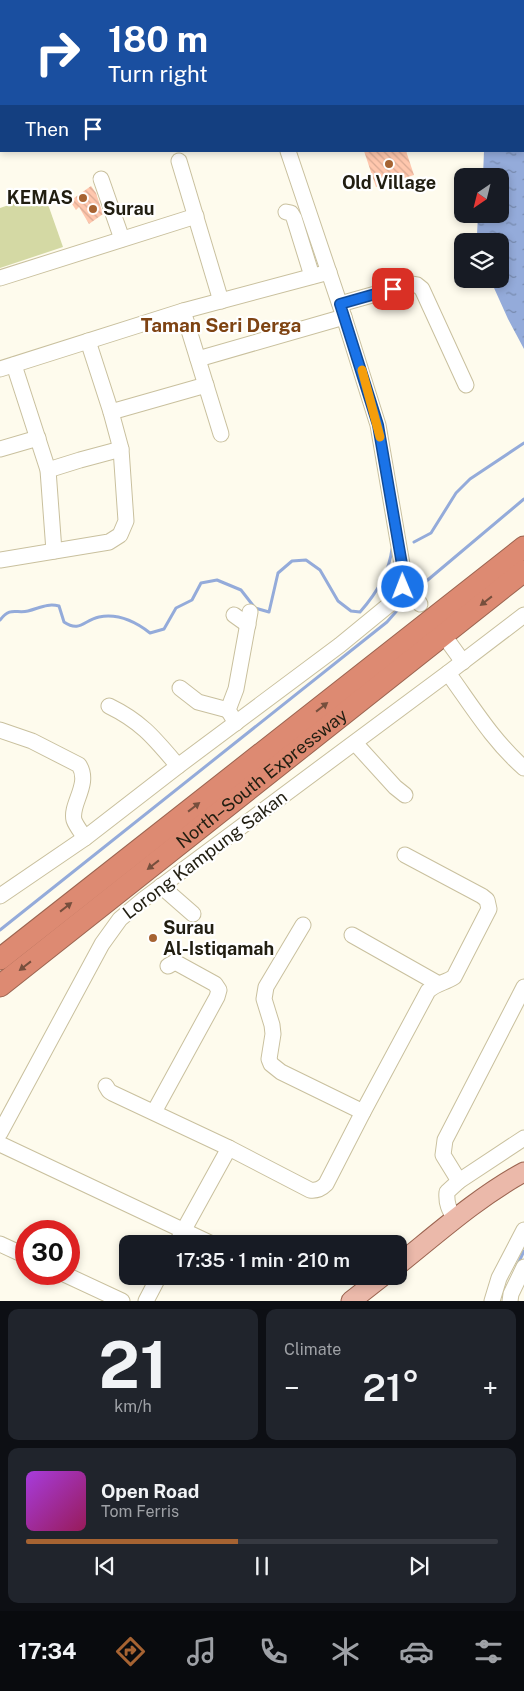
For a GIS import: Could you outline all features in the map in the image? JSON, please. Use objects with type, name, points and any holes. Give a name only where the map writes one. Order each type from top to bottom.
[{"type":"highway","name":"North–South Expressway","points":[[0,959],[524,547]]},
{"type":"highway","name":"North–South Expressway","points":[[0,986],[524,571]]},
{"type":"main road","points":[[407,1258],[454,1219],[507,1181],[524,1172]]},
{"type":"main road","points":[[351,1301],[371,1285]]},
{"type":"main road","points":[[365,1301],[380,1285]]},
{"type":"street","points":[[0,896],[85,838],[178,766],[232,716],[347,639],[390,604],[403,587],[404,576],[378,425],[288,152]]},
{"type":"street","points":[[179,161],[221,301]]},
{"type":"street","points":[[101,179],[122,239]]},
{"type":"street","points":[[286,212],[291,213],[294,218],[312,276]]},
{"type":"street","points":[[0,278],[196,216]]},
{"type":"street","points":[[54,551],[48,470],[38,438],[7,367],[183,311],[329,272]]},
{"type":"street","points":[[198,359],[342,311],[411,284],[417,285],[422,289],[466,385]]},
{"type":"street","points":[[183,311],[221,434]]},
{"type":"street","points":[[0,560],[109,542],[120,535],[126,522],[121,449],[88,341]]},
{"type":"street","points":[[111,412],[206,386]]},
{"type":"street","points":[[0,449],[38,438]]},
{"type":"street","points":[[48,470],[121,449]]},
{"type":"street","points":[[403,587],[420,604]]},
{"type":"street","points":[[232,716],[249,619],[234,615]]},
{"type":"street","name":"Lorong Kampung Sakan","points":[[0,1133],[102,944],[120,919],[130,909],[355,743],[524,615]]},
{"type":"street","points":[[450,644],[463,662]]},
{"type":"street","points":[[448,673],[486,727],[524,768]]},
{"type":"street","points":[[180,688],[198,702],[232,716]]},
{"type":"street","points":[[109,706],[128,715],[140,724],[155,738],[178,766]]},
{"type":"street","points":[[0,730],[32,741],[79,765],[83,778],[74,813],[74,821],[85,838]]},
{"type":"street","points":[[355,743],[395,787],[405,795]]},
{"type":"street","points":[[106,1086],[109,1091],[229,1148],[310,1190],[315,1191],[322,1188],[326,1184],[428,991],[437,983],[450,980],[458,972],[487,915],[489,905],[482,896],[405,855]]},
{"type":"street","points":[[161,886],[193,914]]},
{"type":"street","points":[[303,925],[266,987],[264,994],[273,1034],[269,1059],[271,1064],[281,1072],[363,1112]]},
{"type":"street","points":[[352,935],[437,983]]},
{"type":"street","points":[[154,1112],[217,997],[219,990],[215,984],[175,962],[168,966]]},
{"type":"street","points":[[459,1181],[443,1155],[445,1140],[524,986]]},
{"type":"street","points":[[454,1219],[448,1208],[446,1192],[459,1181],[524,1138]]},
{"type":"street","points":[[0,1144],[193,1235]]},
{"type":"street","points":[[180,1235],[229,1148]]},
{"type":"street","points":[[492,1301],[499,1278],[524,1230]]},
{"type":"street","points":[[0,1244],[15,1251]]},
{"type":"street","points":[[510,1301],[511,1294],[524,1267]]},
{"type":"street","points":[[80,1281],[122,1301]]},
{"type":"street","points":[[146,1301],[154,1285]]},
{"type":"green space","points":[[44,193],[63,247],[0,268],[0,208]]},
{"type":"water","points":[[484,152],[524,152],[524,349],[494,288],[509,288],[509,233],[477,233],[478,223],[509,223],[509,168],[483,168]]},
{"type":"building","name":"Old Village","points":[[364,152],[406,152],[414,175],[376,187]]},
{"type":"building","points":[[91,186],[96,193],[103,214],[89,224],[79,207],[76,210],[70,201]]},
{"type":"waterway","points":[[414,542],[431,533],[456,493],[470,479],[524,443]]},
{"type":"waterway","points":[[417,589],[524,499]]},
{"type":"waterway","points":[[0,620],[7,613],[14,611],[24,612],[47,605],[55,605],[59,606],[64,622],[69,625],[78,626],[99,617],[113,616],[127,619],[150,633],[164,629],[176,608],[192,600],[201,583],[217,580],[241,590],[255,608],[269,612],[278,573],[292,561],[306,560],[320,570],[338,601],[351,611],[360,612],[381,583],[392,549]]},
{"type":"waterway","points":[[0,930],[387,622],[408,598]]},
{"type":"waterway","points":[[517,1266],[524,1251]]},
{"type":"slow traffic","points":[[362,370],[380,437]]},
{"type":"place","name":"Old Village","points":[[389,164]]},
{"type":"place","name":"KEMAS","points":[[83,198]]},
{"type":"place","name":"Surau","points":[[93,209]]},
{"type":"place","name":"Surau Al-Istiqamah","points":[[153,938]]},
{"type":"district","name":"Taman Seri Derga","points":[[221,325]]},
{"type":"route","points":[[393,289],[340,304],[378,425],[404,576],[403,587]]}]
